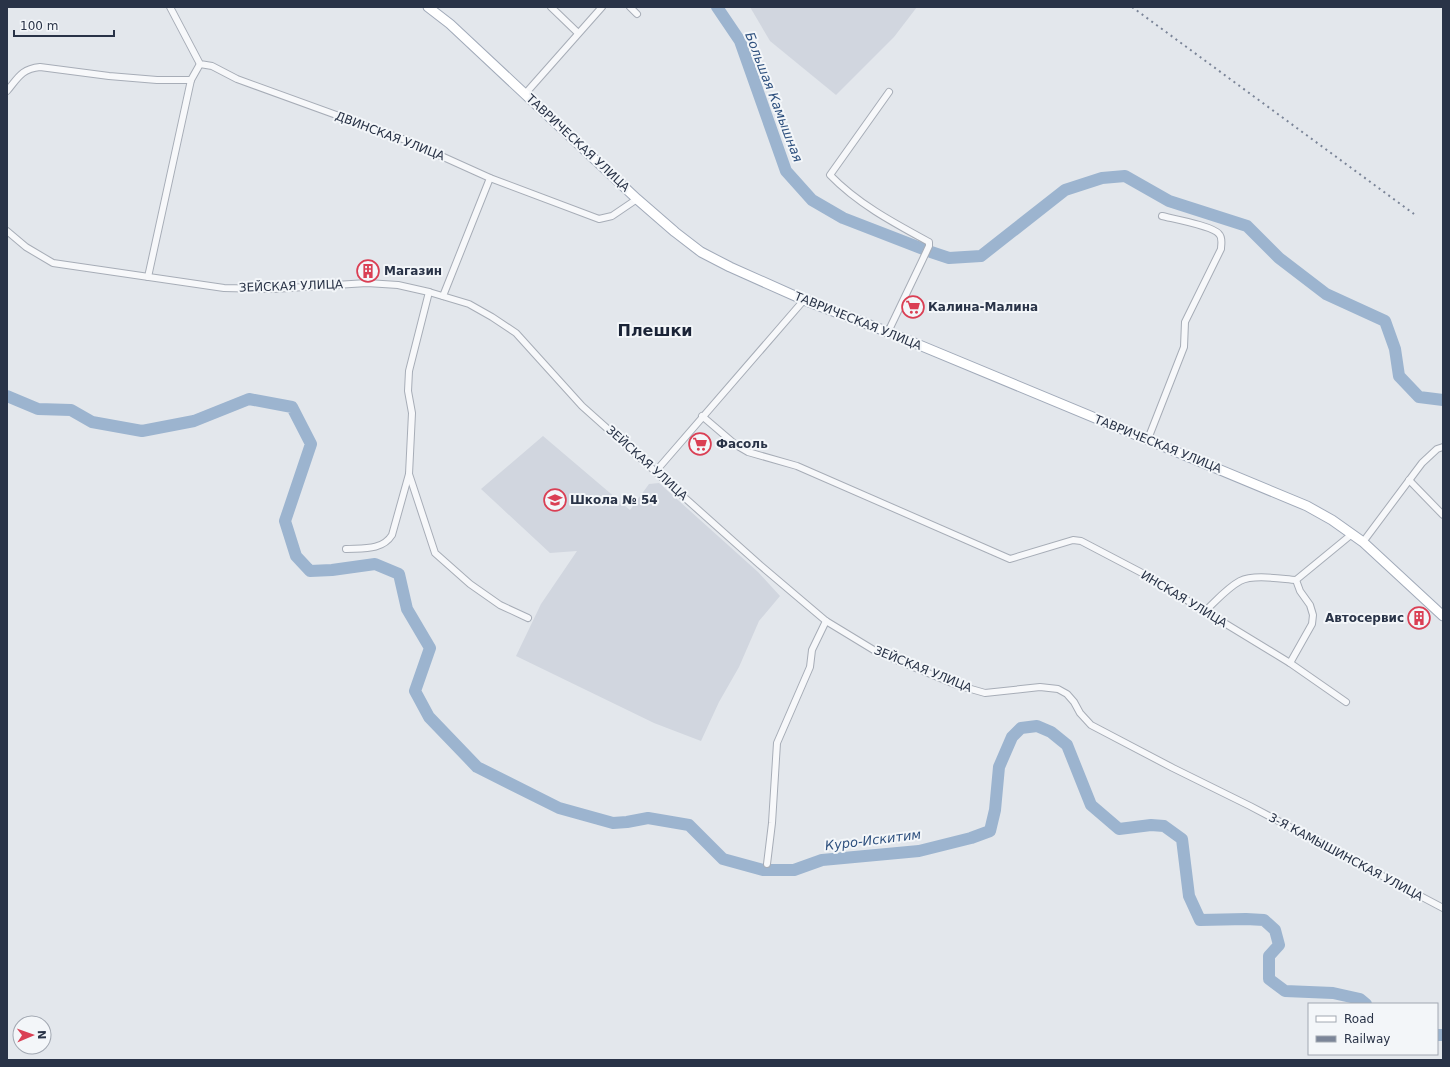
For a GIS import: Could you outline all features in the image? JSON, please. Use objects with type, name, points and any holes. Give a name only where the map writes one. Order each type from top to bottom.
[{"type":"main road","name":"ТАВРИЧЕСКАЯ УЛИЦА","points":[[428,7],[450,24],[637,199],[675,232],[702,252],[730,267],[804,300],[888,332],[1307,506],[1363,542],[1443,616]]},
{"type":"street","points":[[148,277],[191,80],[200,64],[170,7]]},
{"type":"street","points":[[551,7],[578,33]]},
{"type":"street","points":[[525,94],[602,7]]},
{"type":"street","points":[[630,7],[637,14]]},
{"type":"street","name":"ДВИНСКАЯ УЛИЦА","points":[[200,64],[212,66],[237,78],[408,141],[490,178],[598,219],[612,216],[637,199]]},
{"type":"street","points":[[7,91],[21,74],[30,68],[40,67],[109,76],[157,80],[191,80]]},
{"type":"street","points":[[888,332],[929,246],[929,242],[877,213],[838,184],[830,175],[889,92]]},
{"type":"street","points":[[443,296],[490,178]]},
{"type":"street","points":[[1148,440],[1184,347],[1185,322],[1221,249],[1222,239],[1215,230],[1162,216]]},
{"type":"street","name":"ЗЕЙСКАЯ УЛИЦА","points":[[7,231],[26,247],[53,263],[224,288],[273,289],[366,283],[398,285],[443,296],[474,307],[516,333],[582,406],[826,621],[876,652],[957,685],[985,693],[1040,687],[1058,689],[1067,694],[1074,702],[1080,713],[1091,725],[1250,806]]},
{"type":"street","points":[[346,549],[376,547],[384,544],[392,535],[409,474],[412,413],[408,391],[409,371],[429,292]]},
{"type":"street","points":[[656,470],[804,300]]},
{"type":"street","name":"ИНСКАЯ УЛИЦА","points":[[702,416],[736,445],[748,452],[797,466],[1010,558],[1073,540],[1081,541],[1144,574],[1205,611],[1290,663],[1346,702]]},
{"type":"street","points":[[1363,542],[1422,463],[1437,448],[1443,447]]},
{"type":"street","points":[[409,474],[435,553],[476,588],[500,605],[528,618]]},
{"type":"street","points":[[1409,480],[1443,515]]},
{"type":"street","points":[[1205,611],[1241,580],[1254,578],[1296,580],[1352,534]]},
{"type":"street","points":[[1290,663],[1312,624],[1313,615],[1310,606],[1300,591],[1296,580]]},
{"type":"street","points":[[767,864],[772,823],[776,743],[810,667],[812,650],[826,621]]},
{"type":"street","name":"3-Я КАМЫШИНСКАЯ УЛИЦА","points":[[1250,806],[1443,908]]},
{"type":"shaded area","points":[[750,7],[917,7],[894,37],[836,95],[770,41]]},
{"type":"shaded area","points":[[543,436],[630,510],[649,484],[659,483],[758,572],[780,596],[759,621],[739,667],[719,702],[701,741],[654,723],[516,656],[541,604],[577,551],[550,553],[481,489]]},
{"type":"waterway","name":"Большая Камышная","points":[[717,7],[740,41],[786,171],[812,200],[843,218],[949,258],[981,256],[1065,190],[1102,178],[1125,176],[1169,201],[1247,226],[1279,258],[1326,294],[1385,321],[1395,349],[1399,376],[1419,397],[1443,400]]},
{"type":"waterway","name":"Куро-Искитим","points":[[7,396],[38,409],[71,410],[92,422],[142,431],[194,421],[249,399],[292,407],[311,444],[285,521],[296,556],[310,571],[332,570],[375,564],[399,574],[407,609],[430,648],[415,691],[429,717],[477,767],[559,808],[613,823],[648,818],[689,825],[723,859],[763,870],[794,870],[822,860],[919,851],[971,838],[990,831],[995,810],[999,767],[1012,737],[1021,728],[1037,726],[1051,732],[1067,745],[1091,805],[1119,829],[1151,825],[1164,826],[1182,839],[1189,896],[1200,920],[1264,920],[1275,930],[1279,945],[1269,956],[1269,979],[1285,991],[1333,993],[1360,999],[1365,1003]]},
{"type":"waterway","name":"Куро-Искитим","points":[[1438,1035],[1443,1035]]},
{"type":"railway","points":[[1132,7],[1414,214]]},
{"type":"place","name":"Магазин","points":[[368,271]]},
{"type":"place","name":"Калина-Малина","points":[[913,307]]},
{"type":"place","name":"Фасоль","points":[[700,444]]},
{"type":"place","name":"Школа № 54","points":[[555,500]]},
{"type":"place","name":"Автосервис","points":[[1419,618]]},
{"type":"district","name":"Плешки","points":[[655,330]]}]
